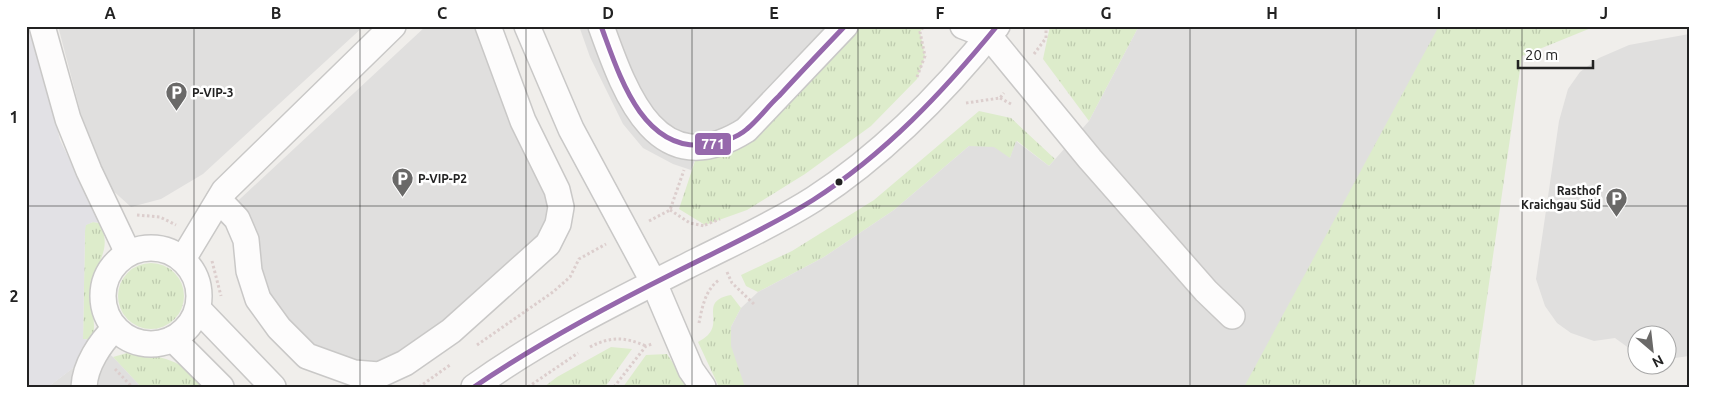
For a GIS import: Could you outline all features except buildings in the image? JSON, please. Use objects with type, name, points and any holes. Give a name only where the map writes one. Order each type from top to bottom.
[{"type":"street","points":[[42,26],[68,119],[89,171],[128,253]]},
{"type":"street","points":[[184,259],[224,191],[393,26]]},
{"type":"street","points":[[219,200],[237,219],[246,240],[249,271],[258,299],[279,328],[307,356],[354,373],[379,375],[405,363],[451,331],[548,244],[558,224],[560,207],[557,190],[524,121],[488,26]]},
{"type":"street","points":[[527,26],[571,129],[654,283],[691,370],[703,387]]},
{"type":"street","points":[[601,26],[639,114],[670,142],[692,146],[709,146],[727,142],[746,130],[845,26]]},
{"type":"street","points":[[963,26],[990,29],[1090,159],[1206,292],[1232,316]]},
{"type":"street","points":[[474,387],[506,364],[570,326],[769,225],[814,199],[854,171],[893,139],[931,102],[990,29]]},
{"type":"street","points":[[145,248],[160,248],[184,259],[196,278],[199,289],[198,309],[188,327],[173,339],[159,343],[142,343],[127,338],[115,328],[109,319],[103,301],[105,282],[112,268],[128,253],[145,248]]},
{"type":"street","points":[[198,309],[273,387]]},
{"type":"street","points":[[84,387],[84,377],[102,342],[115,328]]},
{"type":"street","points":[[173,339],[214,379]]},
{"type":"street","points":[[214,379],[212,350],[229,343]]},
{"type":"path","points":[[916,79],[925,56],[920,32],[924,26]]},
{"type":"path","points":[[474,347],[553,292],[570,277],[579,259],[670,210],[692,146]]},
{"type":"path","points":[[110,217],[137,215],[160,217],[197,237],[211,252],[215,278],[223,302]]},
{"type":"path","points":[[705,225],[722,219]]},
{"type":"path","points":[[588,348],[614,337],[628,338],[646,346],[614,387]]},
{"type":"path","points":[[528,387],[581,352]]},
{"type":"path","points":[[419,387],[458,359]]},
{"type":"green space","points":[[859,26],[924,26],[920,32],[925,56],[917,79],[871,126],[805,174],[747,210],[705,225],[679,209],[696,158],[811,78]]},
{"type":"green space","points":[[1050,26],[1139,26],[1089,121],[1043,59]]},
{"type":"green space","points":[[1403,26],[1596,26],[1522,56],[1474,387],[1209,387]]},
{"type":"green space","points":[[979,111],[1011,118],[1055,159],[1049,166],[1017,141],[1010,158],[969,146],[894,210],[824,257],[758,292],[746,286],[741,275],[792,251],[874,200]]},
{"type":"green space","points":[[93,222],[100,223],[105,240],[92,290],[94,333],[92,340],[83,339],[85,225]]},
{"type":"green space","points":[[144,263],[158,263],[170,268],[179,277],[184,289],[182,309],[175,320],[158,329],[144,329],[132,324],[123,315],[118,303],[118,289],[123,277],[132,268]]},
{"type":"green space","points":[[731,295],[741,308],[731,327],[745,387],[719,387],[698,342],[707,336],[712,329],[713,312],[716,302],[721,298]]},
{"type":"green space","points":[[611,347],[632,349],[605,387],[544,387],[557,377]]},
{"type":"green space","points":[[127,353],[171,361],[188,370],[206,387],[141,387],[113,357]]},
{"type":"green space","points":[[667,354],[689,387],[623,387],[646,355]]},
{"type":"shaded area","points":[[26,26],[33,26],[60,140],[100,223],[93,222],[86,225],[85,231],[83,339],[92,340],[85,359],[48,387],[26,387]]},
{"type":"shaded area","name":"P-VIP-3","points":[[58,26],[364,26],[203,174],[161,199],[131,207],[110,188],[85,129]]},
{"type":"shaded area","name":"P-VIP-P2","points":[[426,26],[495,26],[564,224],[403,374],[312,369],[233,230],[219,222],[212,225]]},
{"type":"shaded area","points":[[579,26],[859,26],[751,141],[728,153],[696,158],[691,170],[673,164],[643,148],[623,124],[590,57]]},
{"type":"shaded area","points":[[1139,26],[1439,26],[1244,387],[745,387],[731,346],[731,327],[741,308],[758,292],[824,257],[894,210],[969,146],[994,147],[1010,158],[1016,141],[1049,166],[1089,121]]},
{"type":"shaded area","name":"Rasthof Kraichgau Süd","points":[[1689,34],[1689,356],[1678,358],[1678,326],[1628,326],[1628,347],[1615,338],[1594,341],[1571,333],[1557,323],[1545,306],[1536,279],[1559,121],[1568,89],[1580,72],[1599,58],[1629,45]]},
{"type":"shaded area","points":[[92,340],[113,357],[141,387],[48,387],[85,359]]},
{"type":"transit line","name":"771","points":[[601,26],[625,86],[636,106],[649,123],[664,136],[683,144],[705,145],[727,140],[747,129],[845,26]]},
{"type":"transit line","name":"771","points":[[474,387],[522,356],[596,313],[779,220],[813,200],[865,163],[889,142],[956,75],[997,26]]},
{"type":"place","name":"P-VIP-3","points":[[176,112]]},
{"type":"place","name":"P-VIP-P2","points":[[402,198]]},
{"type":"place","name":"Rasthof Kraichgau Süd","points":[[1617,217]]}]
